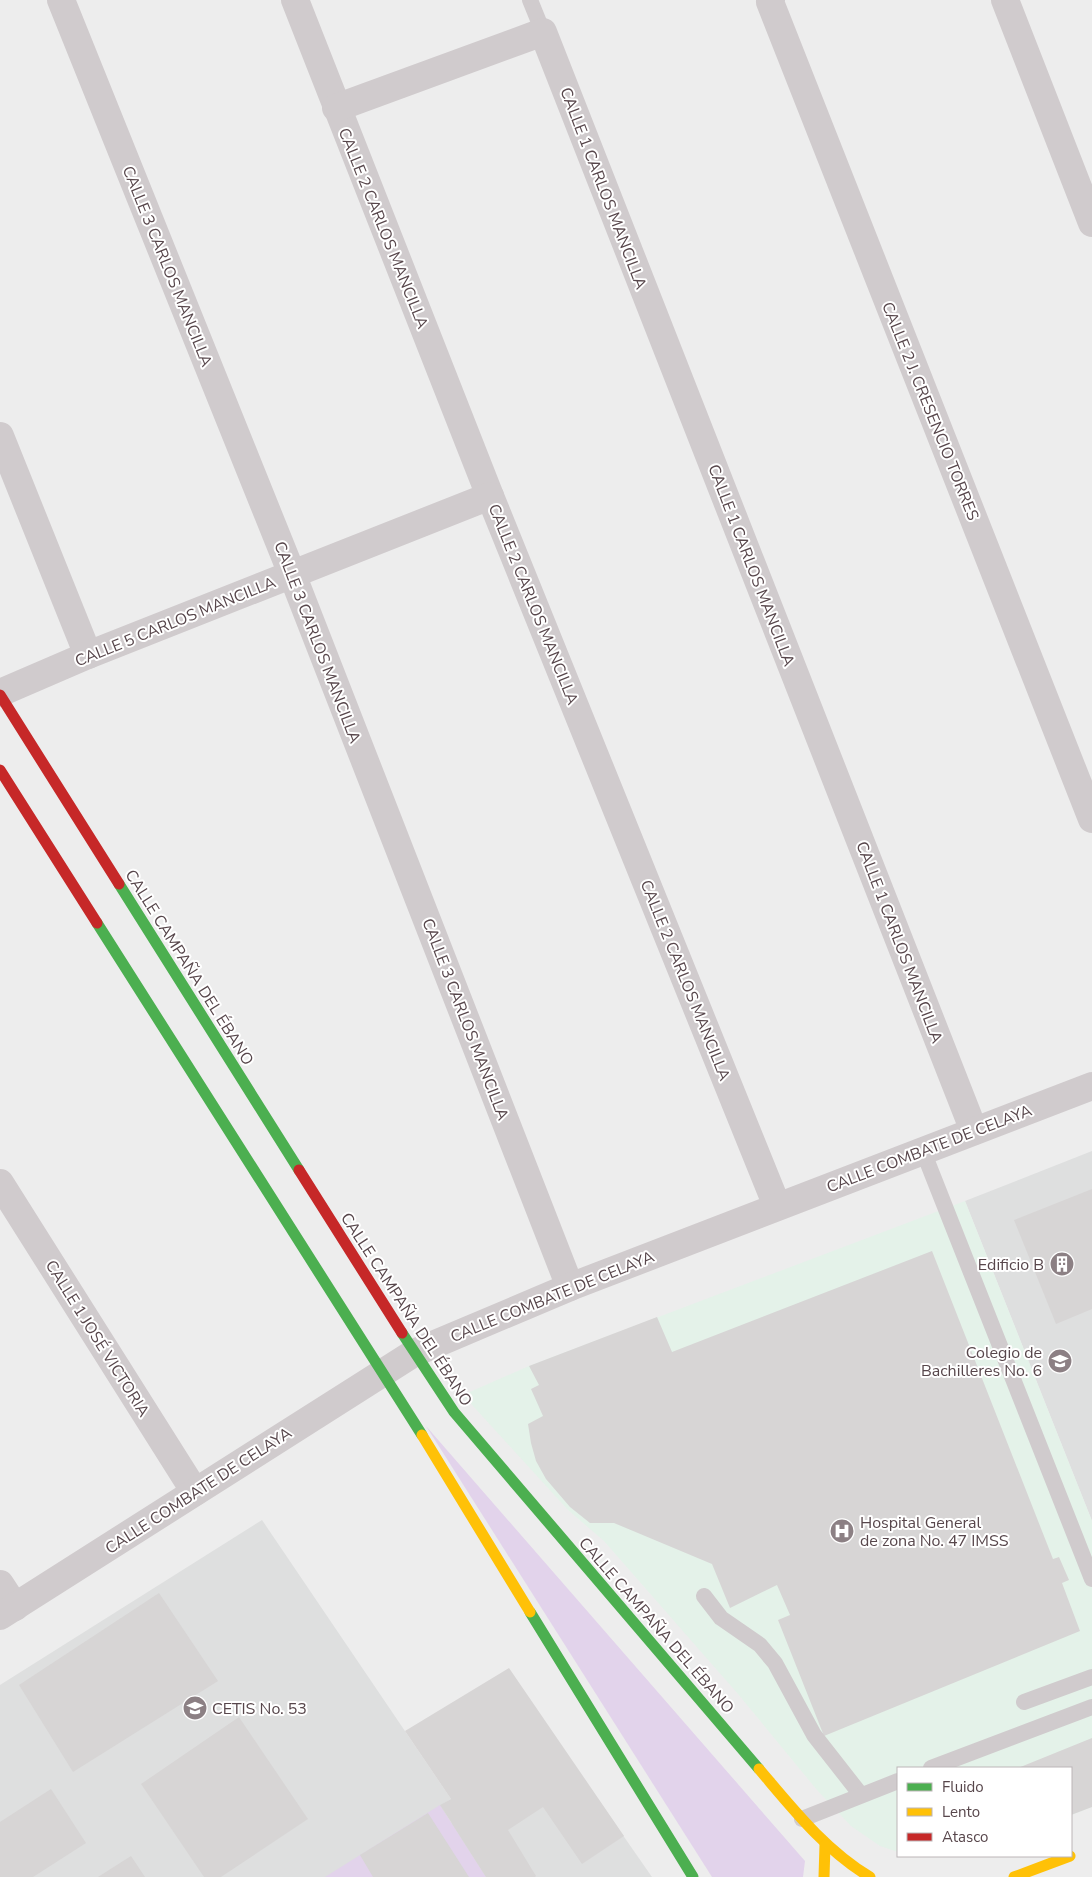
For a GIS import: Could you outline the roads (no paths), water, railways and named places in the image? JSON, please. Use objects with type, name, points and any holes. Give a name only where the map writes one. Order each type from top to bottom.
[{"type":"street","name":"CALLE 3 CARLOS MANCILLA","points":[[62,0],[292,574],[570,1287]]},
{"type":"street","name":"CALLE 2 CARLOS MANCILLA","points":[[295,0],[490,496],[777,1206]]},
{"type":"street","points":[[1005,0],[1092,223]]},
{"type":"street","name":"CALLE 2 J. CRESENCIO TORRES","points":[[770,1],[1092,820]]},
{"type":"street","points":[[336,108],[543,32]]},
{"type":"street","name":"CALLE 1 CARLOS MANCILLA","points":[[543,32],[974,1131]]},
{"type":"street","points":[[0,436],[88,655]]},
{"type":"street","name":"CALLE 5 CARLOS MANCILLA","points":[[0,694],[88,655],[490,496]]},
{"type":"street","name":"CALLE CAMPAÑA DEL ÉBANO","points":[[0,694],[414,1353],[454,1412],[825,1845],[854,1868],[870,1877]]},
{"type":"street","points":[[0,770],[383,1372],[693,1877]]},
{"type":"street","name":"CALLE COMBATE DE CELAYA","points":[[7,1612],[414,1353],[570,1287],[1092,1086]]},
{"type":"street","name":"CALLE 1 JOSÉ VICTORIA","points":[[0,1183],[195,1492]]},
{"type":"street","points":[[0,1584],[7,1612]]},
{"type":"street","points":[[824,1877],[825,1845]]},
{"type":"street","points":[[1014,1877],[1068,1857]]},
{"type":"lane","name":"CALLE 1 CARLOS MANCILLA","points":[[530,0],[543,32]]},
{"type":"lane","points":[[923,1151],[1092,1579]]},
{"type":"lane","points":[[704,1596],[721,1618],[760,1645],[775,1663],[814,1735],[861,1795]]},
{"type":"lane","points":[[1024,1702],[1092,1677]]},
{"type":"lane","points":[[933,1767],[1092,1708]]},
{"type":"lane","points":[[802,1819],[897,1781]]},
{"type":"place","name":"Edificio B","points":[[1062,1264]]},
{"type":"place","name":"Colegio de Bachilleres No. 6","points":[[1060,1361]]},
{"type":"place","name":"Hospital General de zona No. 47 IMSS","points":[[842,1531]]},
{"type":"place","name":"CETIS No. 53","points":[[195,1708]]}]
